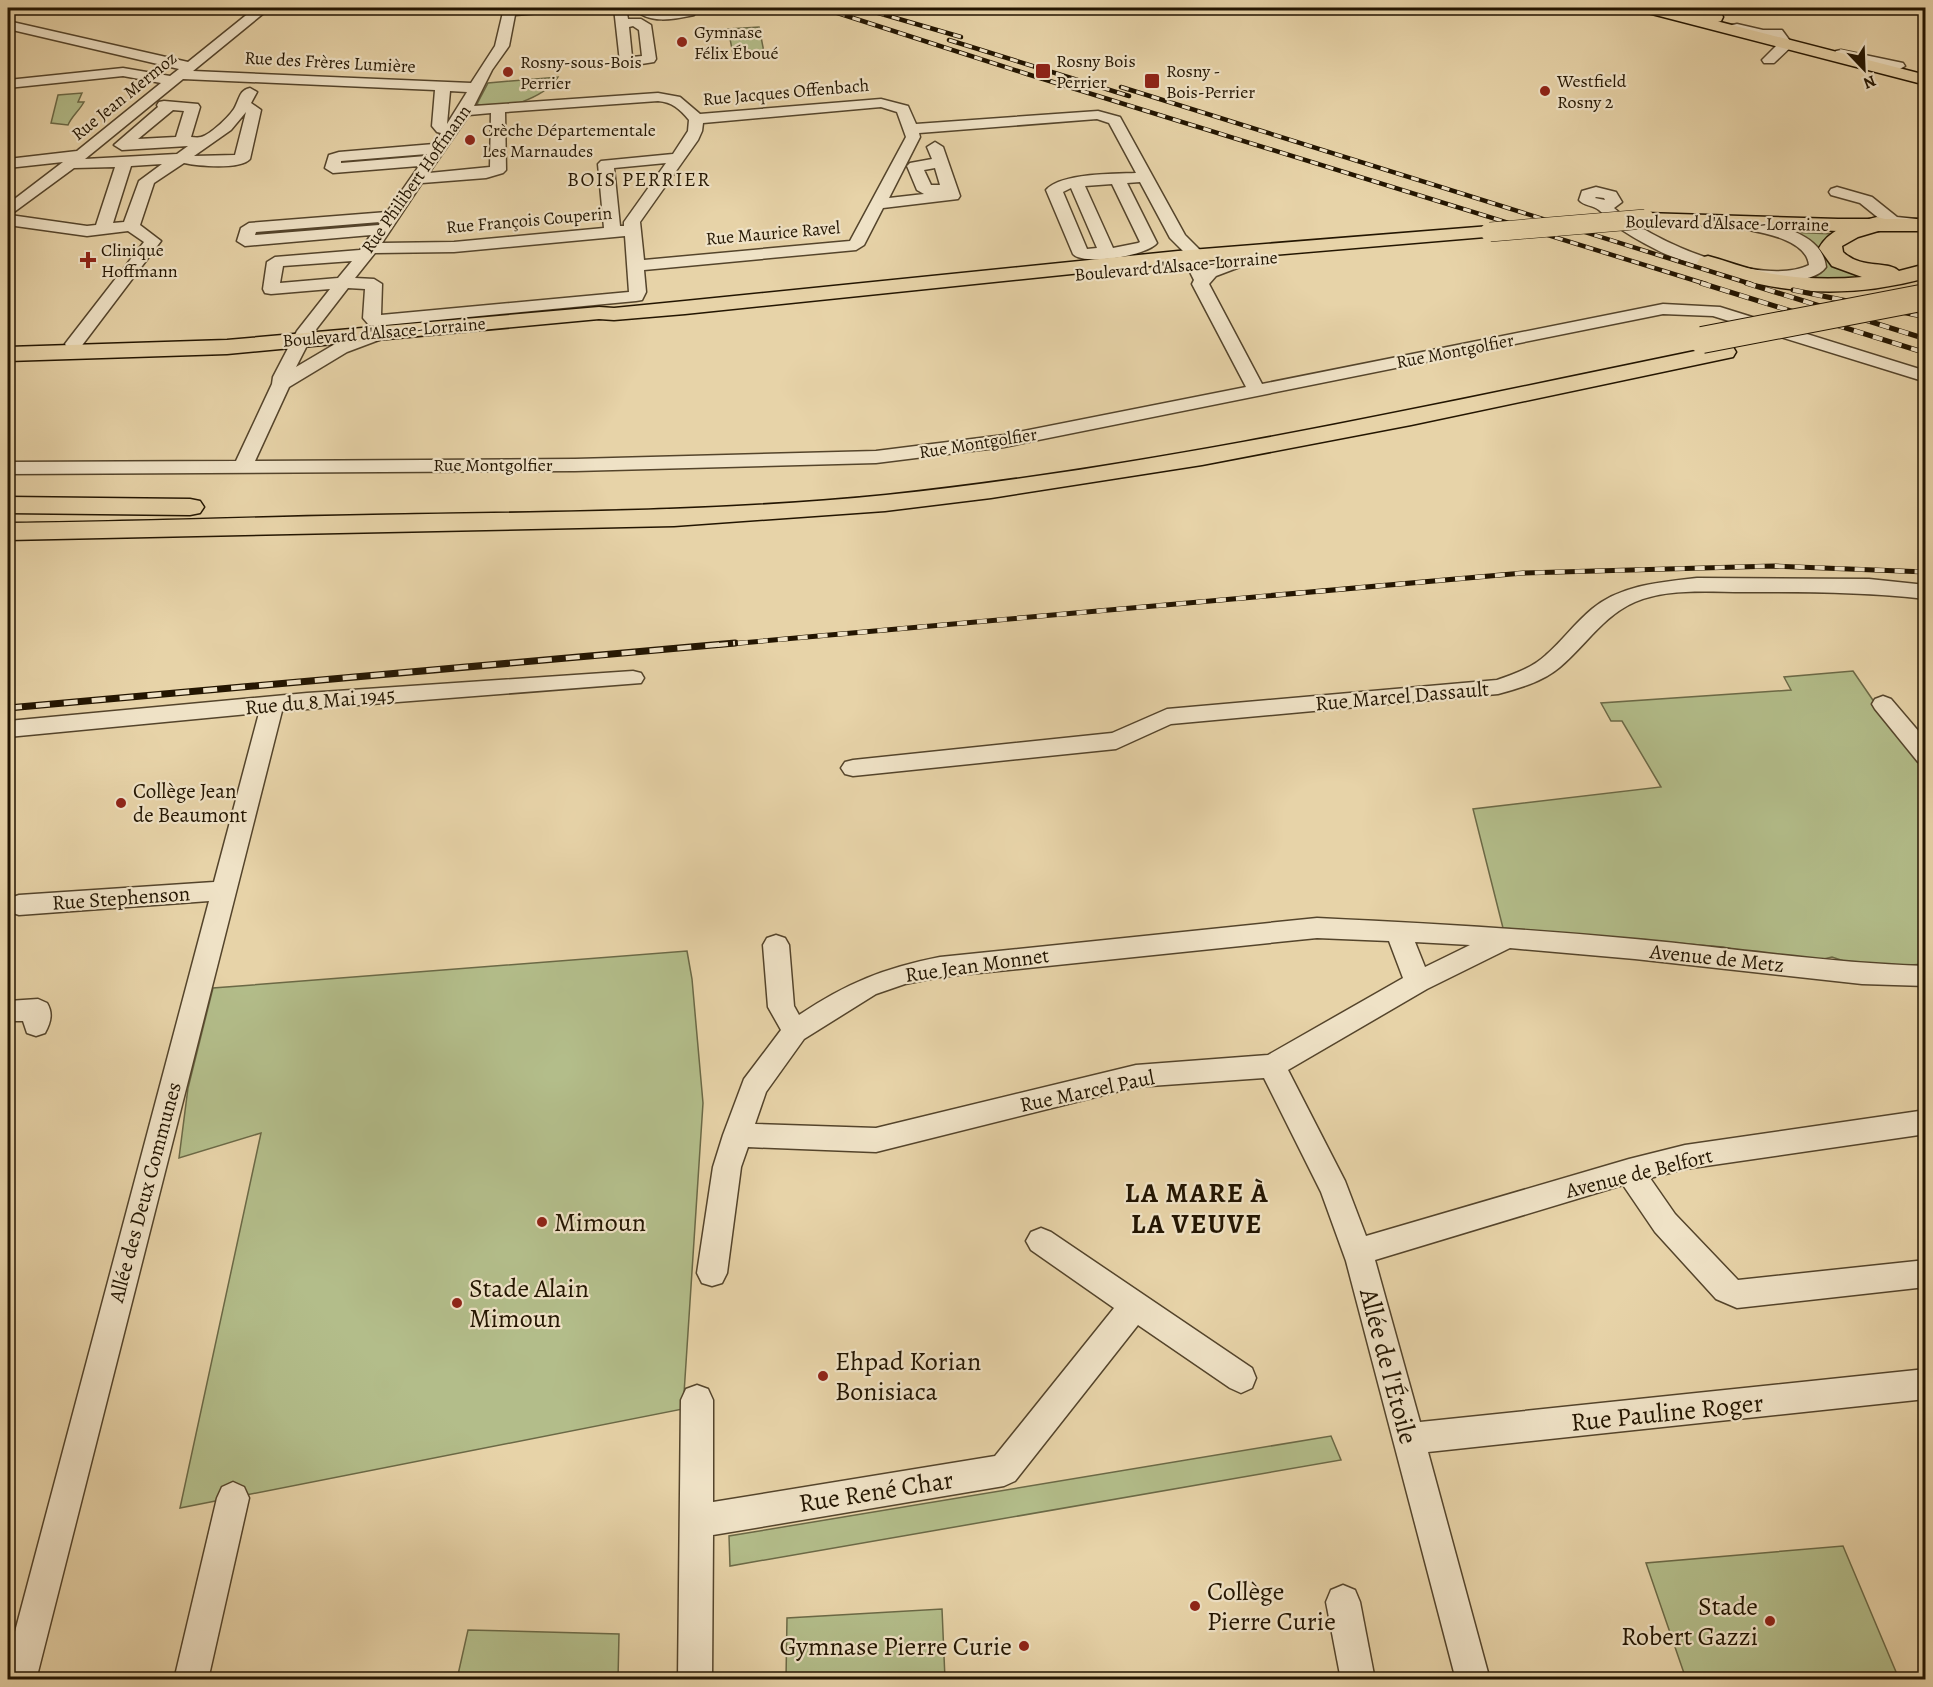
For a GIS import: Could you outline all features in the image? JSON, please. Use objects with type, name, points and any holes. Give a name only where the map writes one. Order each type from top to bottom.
[{"type":"highway","points":[[1877,224],[1839,238],[1831,246],[1832,252],[1847,264],[1872,272],[1890,273],[1926,265]]},
{"type":"highway","points":[[1708,263],[1760,278],[1820,288],[1869,285],[1926,271]]},
{"type":"highway","points":[[1713,346],[1926,286]]},
{"type":"highway","points":[[8,532],[600,520],[760,513],[884,503],[1095,476],[1223,455],[1926,297]]},
{"type":"highway","points":[[8,505],[339,508],[605,505],[769,497],[880,488],[989,476],[1206,442],[1713,346],[1920,317]]},
{"type":"main road","points":[[1641,8],[1698,17]]},
{"type":"main road","points":[[1650,8],[1698,17]]},
{"type":"main road","points":[[1669,8],[1926,81]]},
{"type":"main road","points":[[1780,40],[1926,72]]},
{"type":"main road","name":"Boulevard d'Alsace-Lorraine","points":[[1191,264],[1356,242],[1385,242],[1645,219],[1926,224]]},
{"type":"main road","name":"Boulevard d'Alsace-Lorraine","points":[[599,313],[614,314],[709,306],[965,279],[1055,276],[1239,261],[1368,247],[1385,242]]},
{"type":"main road","name":"Boulevard d'Alsace-Lorraine","points":[[8,354],[227,347],[599,313],[818,290],[832,292]]},
{"type":"main road","points":[[709,306],[718,301],[778,296],[785,293]]},
{"type":"main road","name":"Boulevard d'Alsace-Lorraine","points":[[8,343],[168,348]]},
{"type":"street","name":"Rue Jean Mermoz","points":[[8,211],[147,103],[263,8]]},
{"type":"street","points":[[509,9],[553,8]]},
{"type":"street","points":[[620,8],[621,23]]},
{"type":"street","points":[[641,8],[648,13],[668,15],[689,12],[692,8]]},
{"type":"street","name":"Rue Philibert Hoffmann","points":[[243,466],[282,384],[282,376],[287,365],[301,340],[388,223],[464,111],[485,70],[502,46],[509,9]]},
{"type":"street","points":[[8,26],[182,74]]},
{"type":"street","points":[[1762,59],[1780,40]]},
{"type":"street","points":[[8,84],[120,72],[182,74]]},
{"type":"street","name":"Rue des Frères Lumière","points":[[182,74],[477,88]]},
{"type":"street","points":[[131,226],[147,182],[226,127],[244,105],[244,99],[261,79]]},
{"type":"street","points":[[443,87],[439,126],[442,129],[453,128]]},
{"type":"street","name":"Rue Jacques Offenbach","points":[[464,111],[671,97],[681,101],[696,119],[881,103],[903,109],[911,129]]},
{"type":"street","points":[[147,103],[193,107],[182,141]]},
{"type":"street","points":[[170,105],[122,145],[182,141],[205,142]]},
{"type":"street","points":[[8,164],[76,159],[124,163],[183,158],[201,162],[242,159],[254,110],[244,105]]},
{"type":"street","points":[[419,179],[498,170],[498,109]]},
{"type":"street","points":[[911,129],[1073,116],[1108,116],[1115,120],[1125,135],[1257,391]]},
{"type":"street","name":"Rue François Couperin","points":[[342,283],[271,289],[275,262],[367,251],[454,247],[633,230],[632,222],[695,131],[696,119]]},
{"type":"street","points":[[217,161],[226,127]]},
{"type":"street","name":"Rue Maurice Ravel","points":[[636,266],[856,245],[907,151],[913,136],[911,129]]},
{"type":"street","points":[[878,204],[952,196],[935,147]]},
{"type":"street","points":[[334,164],[333,168],[340,168],[436,154]]},
{"type":"street","points":[[612,232],[606,164],[675,158]]},
{"type":"street","points":[[103,228],[124,163]]},
{"type":"street","points":[[941,163],[915,166],[925,190],[950,189]]},
{"type":"street","points":[[1118,180],[1149,243],[1142,248],[1081,254],[1059,206],[1054,190],[1057,186],[1146,177]]},
{"type":"street","points":[[1076,183],[1107,252]]},
{"type":"street","points":[[1837,192],[1866,200],[1892,221],[1926,224]]},
{"type":"street","points":[[1605,206],[1615,216],[1673,252],[1708,263],[1784,276],[1806,275],[1818,267],[1818,257],[1815,252],[1800,241],[1766,229],[1728,221]]},
{"type":"street","points":[[8,219],[87,231],[131,226],[153,241],[75,344]]},
{"type":"street","points":[[249,228],[245,241],[388,223]]},
{"type":"street","points":[[342,283],[374,284],[372,318],[375,321],[629,298],[636,296],[638,292],[633,230]]},
{"type":"street","name":"Rue Montgolfier","points":[[8,468],[565,465],[876,457],[1004,441],[1663,309],[1685,308],[1726,314],[1926,378]]},
{"type":"street","points":[[282,384],[341,348],[381,333]]},
{"type":"street","points":[[301,340],[308,352],[306,368]]},
{"type":"street","points":[[227,347],[278,351],[285,357],[287,365]]},
{"type":"street","name":"Rue Marcel Dassault","points":[[853,768],[1116,741],[1167,717],[1498,687],[1526,678],[1552,662],[1599,613],[1628,597],[1668,586],[1869,586],[1926,592]]},
{"type":"street","name":"Rue du 8 Mai 1945","points":[[8,729],[273,704],[633,678]]},
{"type":"street","name":"Allée des Deux Communes","points":[[19,1680],[273,704]]},
{"type":"street","points":[[1883,704],[1926,756]]},
{"type":"street","name":"Rue Stephenson","points":[[19,905],[224,891]]},
{"type":"street","name":"Rue Jean Monnet","points":[[712,1273],[727,1167],[754,1086],[795,1031],[867,987],[904,974],[940,967],[1296,929],[1398,931],[1508,938]]},
{"type":"street","points":[[1398,931],[1418,982]]},
{"type":"street","name":"Avenue de Metz","points":[[1508,938],[1635,949],[1863,974],[1926,976]]},
{"type":"street","name":"Rue Marcel Paul","points":[[737,1135],[876,1140],[1136,1076],[1272,1066],[1418,982],[1508,938]]},
{"type":"street","points":[[776,945],[781,1007],[795,1031]]},
{"type":"street","points":[[8,1011],[38,1010],[36,1025]]},
{"type":"street","name":"Allée de l'Étoile","points":[[1272,1066],[1335,1190],[1358,1252],[1473,1680]]},
{"type":"street","name":"Avenue de Belfort","points":[[1358,1252],[1629,1171],[1685,1157],[1926,1122]]},
{"type":"street","points":[[1629,1171],[1665,1223],[1726,1289],[1737,1294],[1926,1273]]},
{"type":"street","points":[[1041,1241],[1241,1378]]},
{"type":"street","name":"Rue René Char","points":[[697,1521],[1004,1470],[1135,1305]]},
{"type":"street","name":"Rue Pauline Roger","points":[[1408,1439],[1926,1384]]},
{"type":"street","points":[[695,1680],[697,1400]]},
{"type":"street","points":[[191,1680],[233,1498]]},
{"type":"street","points":[[1342,1602],[1358,1680]]},
{"type":"green space","points":[[759,27],[764,52],[733,54],[728,29]]},
{"type":"green space","points":[[558,77],[544,91],[509,106],[486,107],[477,104],[488,83]]},
{"type":"green space","points":[[82,93],[78,102],[84,102],[68,125],[51,123],[58,95]]},
{"type":"green space","points":[[1785,232],[1835,234],[1823,247],[1884,278],[1794,281],[1820,273],[1824,266],[1815,247]]},
{"type":"green space","points":[[1853,671],[1925,771],[1925,964],[1881,967],[1853,964],[1832,957],[1824,959],[1815,966],[1723,947],[1503,928],[1473,809],[1661,787],[1622,721],[1611,721],[1601,703],[1791,690],[1784,677]]},
{"type":"green space","name":"Stade Alain Mimoun","points":[[687,951],[692,979],[703,1103],[683,1409],[180,1508],[261,1133],[179,1158],[188,1088],[213,988]]},
{"type":"green space","points":[[1331,1436],[1341,1460],[730,1566],[729,1536]]},
{"type":"green space","name":"Stade Robert Gazzi","points":[[1843,1546],[1899,1679],[1686,1679],[1646,1563]]},
{"type":"green space","points":[[942,1609],[945,1679],[786,1679],[787,1618]]},
{"type":"green space","points":[[468,1630],[619,1634],[618,1679],[457,1679]]},
{"type":"railway","points":[[822,8],[1027,74],[1706,284]]},
{"type":"railway","points":[[861,8],[961,37]]},
{"type":"railway","points":[[949,40],[1129,96]]},
{"type":"railway","points":[[1121,87],[1751,284]]},
{"type":"railway","points":[[1701,283],[1926,353]]},
{"type":"railway","points":[[1746,283],[1926,339]]},
{"type":"railway","points":[[1793,290],[1926,317]]},
{"type":"railway","points":[[718,645],[1523,573],[1774,566],[1926,572]]},
{"type":"railway","points":[[8,708],[735,643]]},
{"type":"place","name":"Gymnase Félix Éboué","points":[[682,42]]},
{"type":"place","name":"Rosny Bois Perrier","points":[[1043,71]]},
{"type":"place","name":"Rosny-sous-Bois Perrier","points":[[508,72]]},
{"type":"place","name":"Rosny - Bois-Perrier","points":[[1152,81]]},
{"type":"place","name":"Westfield Rosny 2","points":[[1545,91]]},
{"type":"place","name":"Crèche Départementale Les Marnaudes","points":[[470,140]]},
{"type":"place","name":"Clinique Hoffmann","points":[[88,260]]},
{"type":"place","name":"Collège Jean de Beaumont","points":[[121,803]]},
{"type":"place","name":"Mimoun","points":[[542,1222]]},
{"type":"place","name":"Stade Alain Mimoun","points":[[457,1303]]},
{"type":"place","name":"Ehpad Korian Bonisiaca","points":[[823,1376]]},
{"type":"place","name":"Collège Pierre Curie","points":[[1195,1606]]},
{"type":"place","name":"Stade Robert Gazzi","points":[[1770,1621]]},
{"type":"place","name":"Gymnase Pierre Curie","points":[[1024,1646]]},
{"type":"district","name":"BOIS PERRIER","points":[[639,179]]},
{"type":"district","name":"LA MARE À LA VEUVE","points":[[1197,1208]]}]
